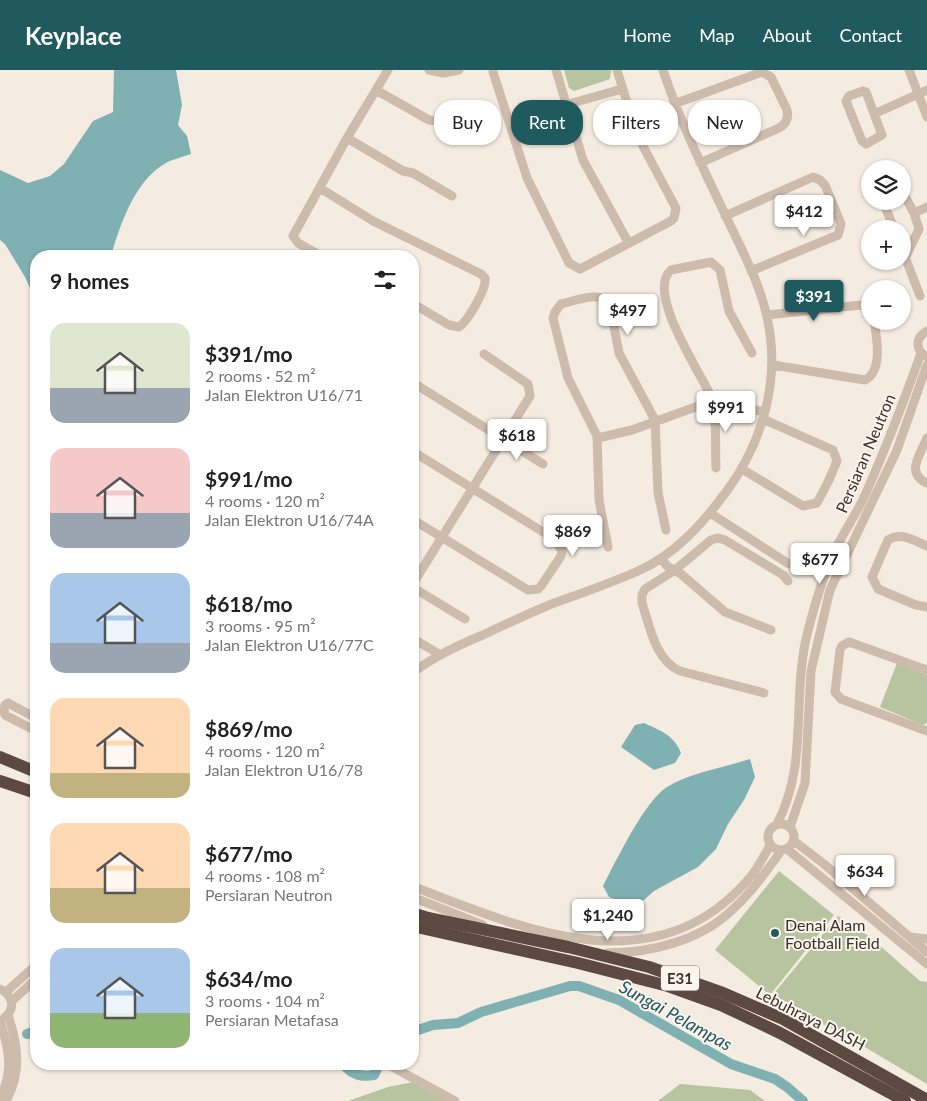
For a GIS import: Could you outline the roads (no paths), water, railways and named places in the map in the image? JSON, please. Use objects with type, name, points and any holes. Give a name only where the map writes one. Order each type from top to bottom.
[{"type":"highway","points":[[0,757],[30,770]]},
{"type":"highway","points":[[0,781],[30,791]]},
{"type":"highway","name":"Lebuhraya DASH","points":[[419,915],[568,946],[649,967],[714,990],[783,1019],[927,1100]]},
{"type":"highway","name":"Lebuhraya DASH","points":[[419,928],[578,963],[668,986],[720,1005],[780,1032],[905,1101]]},
{"type":"street","points":[[311,250],[295,240],[296,230],[347,138],[388,70]]},
{"type":"street","points":[[429,70],[443,73],[459,70]]},
{"type":"street","points":[[556,70],[565,100]]},
{"type":"street","points":[[493,72],[529,184],[569,263],[576,268],[584,267],[628,242],[671,221],[676,213],[674,205],[637,135],[617,70]]},
{"type":"street","points":[[663,70],[673,100]]},
{"type":"street","points":[[909,70],[927,117]]},
{"type":"street","points":[[678,103],[762,72],[771,77],[787,110],[787,120],[779,128],[700,164]]},
{"type":"street","points":[[583,100],[622,89]]},
{"type":"street","points":[[376,90],[434,121]]},
{"type":"street","points":[[874,114],[927,90]]},
{"type":"street","points":[[866,92],[874,114],[882,135],[864,144],[846,98],[866,92]]},
{"type":"street","points":[[419,667],[439,654],[548,606],[640,571],[661,558],[691,534],[710,513],[742,468],[764,415],[772,365],[767,315],[751,271],[678,113]]},
{"type":"street","points":[[347,138],[402,171],[413,173],[452,196]]},
{"type":"street","points":[[578,145],[583,160],[628,242]]},
{"type":"street","points":[[725,216],[813,177],[826,185],[841,224],[838,235],[751,271]]},
{"type":"street","points":[[320,188],[373,221],[481,274],[486,282],[477,302],[465,321],[458,327],[419,307]]},
{"type":"street","points":[[914,213],[927,207]]},
{"type":"street","points":[[911,208],[919,230],[911,242]]},
{"type":"street","points":[[716,468],[712,401],[672,325],[664,284],[667,273],[671,270],[706,262],[711,262],[720,270],[729,311],[752,353]]},
{"type":"street","points":[[910,270],[920,296]]},
{"type":"street","points":[[608,547],[599,500],[598,438],[568,378],[553,318],[561,304],[598,296],[609,302],[620,353],[655,420],[658,493],[666,530]]},
{"type":"street","points":[[767,315],[861,306]]},
{"type":"street","points":[[772,365],[860,380],[870,377],[876,370],[875,330]]},
{"type":"street","name":"Persiaran Neutron","points":[[777,824],[791,794],[795,778],[798,752],[798,692],[803,656],[820,589],[837,547],[855,516],[888,444],[924,355],[918,345],[918,341],[927,331]]},
{"type":"street","points":[[419,575],[530,396],[530,390],[525,382],[484,354]]},
{"type":"street","name":"Persiaran Neutron","points":[[790,827],[805,783],[811,671],[830,590],[897,450],[927,365]]},
{"type":"street","points":[[419,386],[543,464]]},
{"type":"street","points":[[598,438],[632,430],[655,420],[712,401],[764,415],[833,450],[837,461],[817,503],[810,506],[803,506],[742,468]]},
{"type":"street","points":[[927,438],[915,468],[915,474],[920,480],[927,482]]},
{"type":"street","points":[[419,455],[556,540],[562,552],[551,572],[538,589],[528,590],[419,523]]},
{"type":"street","points":[[710,513],[789,564]]},
{"type":"street","points":[[927,546],[899,535],[894,536],[888,540],[872,577],[878,589],[927,607]]},
{"type":"street","points":[[764,693],[680,671],[668,665],[661,656],[642,603],[643,592],[675,570],[711,540],[718,538],[725,540],[783,575],[788,581]]},
{"type":"street","points":[[661,558],[725,612],[771,630]]},
{"type":"street","points":[[419,590],[465,620]]},
{"type":"street","points":[[419,642],[439,654]]},
{"type":"street","points":[[927,670],[849,642],[842,646],[840,650],[835,692],[841,699],[927,731]]},
{"type":"street","points":[[30,715],[8,703],[5,705],[5,714],[30,728]]},
{"type":"street","points":[[419,900],[505,933],[544,945],[583,952],[616,953],[649,950],[666,946],[696,933],[731,912],[787,847],[794,834],[790,827],[777,824],[773,826],[768,833],[770,846]]},
{"type":"street","points":[[770,846],[787,847],[824,864],[924,950],[927,964]]},
{"type":"street","points":[[419,889],[510,923],[549,935],[608,942],[652,938],[689,926],[736,893],[753,873],[770,846]]},
{"type":"street","points":[[787,847],[924,950]]},
{"type":"street","points":[[910,937],[927,939]]},
{"type":"street","points":[[12,1001],[3,990],[30,970]]},
{"type":"street","points":[[0,1098],[8,1075],[9,1048],[3,1019],[12,1001],[30,984]]},
{"type":"street","points":[[3,1019],[17,1047],[18,1064],[12,1092],[6,1101]]},
{"type":"street","points":[[398,1070],[455,1101]]},
{"type":"water","points":[[114,70],[176,70],[182,105],[178,125],[187,136],[191,154],[166,163],[146,180],[130,204],[113,250],[30,250],[30,288],[5,244],[0,240],[0,170],[28,183],[50,176],[64,164],[93,121],[113,112]]},
{"type":"water","points":[[644,723],[666,734],[674,741],[681,753],[675,763],[654,770],[621,747],[635,725]]},
{"type":"water","points":[[750,759],[755,777],[744,800],[728,824],[716,849],[698,867],[654,891],[644,900],[631,905],[609,897],[603,886],[640,818],[658,795],[667,787],[686,778]]},
{"type":"waterway","name":"Sungai Pelampas","points":[[419,1030],[433,1025],[458,1023],[481,1012],[570,986],[579,986],[619,1000],[731,1064],[775,1079],[803,1101]]},
{"type":"waterway","name":"Sungai Pelampas","points":[[349,1070],[365,1076],[374,1075],[376,1070]]},
{"type":"place","name":"Denai Alam Football Field","points":[[775,933]]}]
